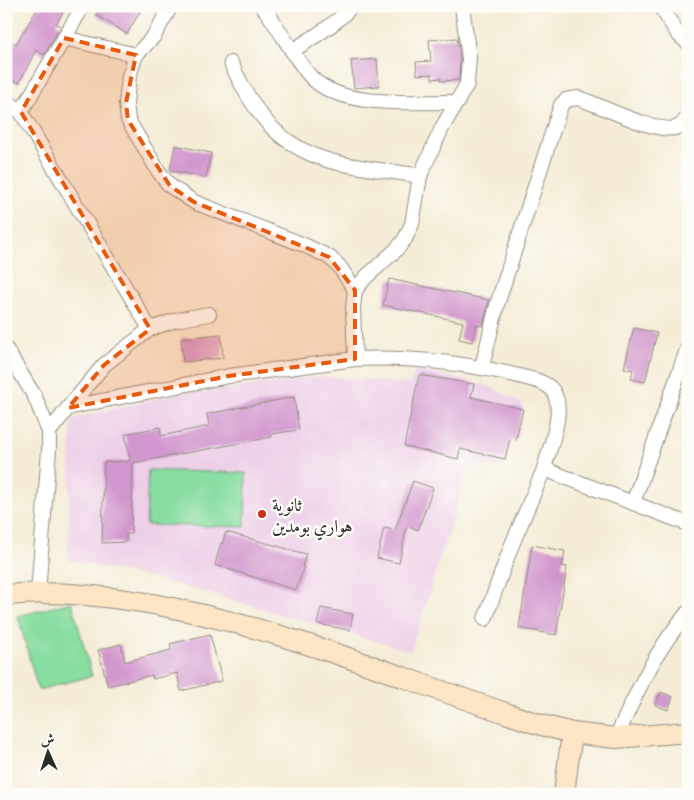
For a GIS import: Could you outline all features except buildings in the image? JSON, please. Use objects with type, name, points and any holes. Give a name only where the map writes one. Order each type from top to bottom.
[{"type":"street","points":[[21,112],[83,6]]},
{"type":"street","points":[[171,6],[154,36],[136,55],[129,76],[126,103],[128,120],[159,172],[170,186],[194,202],[304,245],[329,257],[339,266],[354,290]]},
{"type":"street","points":[[262,6],[312,78],[324,88],[341,96],[364,101],[458,102]]},
{"type":"street","points":[[292,51],[339,18],[351,6]]},
{"type":"street","points":[[355,358],[352,308],[354,290],[405,239],[412,224],[420,176],[442,128],[467,84],[469,74],[467,34],[462,6]]},
{"type":"street","points":[[660,6],[674,28],[688,43]]},
{"type":"street","points":[[64,38],[136,55]]},
{"type":"street","points":[[231,62],[249,99],[264,120],[283,139],[296,147],[331,161],[420,176]]},
{"type":"street","points":[[482,367],[497,305],[561,105],[566,100],[578,98],[650,125],[666,129],[678,128],[688,116]]},
{"type":"street","points":[[6,100],[21,112],[150,329]]},
{"type":"street","points":[[49,432],[104,365],[150,329],[176,320],[209,314]]},
{"type":"street","points":[[633,503],[688,346]]},
{"type":"street","points":[[6,349],[35,397],[49,432],[38,593]]},
{"type":"street","points":[[68,408],[229,376],[355,358],[421,360],[482,367],[547,385],[552,389],[558,405],[558,418],[544,469],[511,546],[485,620]]},
{"type":"street","points":[[544,469],[688,524]]},
{"type":"street","points":[[6,595],[38,593],[82,595],[142,602],[191,611],[270,632],[337,653],[538,724],[572,734],[616,738],[688,732]]},
{"type":"street","points":[[616,738],[633,698],[651,664],[673,629],[688,612]]},
{"type":"street","points":[[564,794],[572,734]]},
{"type":"highlighted area","points":[[64,38],[136,55],[126,103],[128,120],[170,186],[194,202],[329,257],[355,290],[355,359],[229,376],[68,408],[104,365],[150,329],[21,112]]},
{"type":"shaded area","name":"ثانوية هواري بومدين","points":[[416,369],[489,386],[523,404],[503,467],[469,465],[411,651],[161,580],[68,560],[71,419],[200,388],[202,392],[321,376],[410,384]]},
{"type":"green space","points":[[148,470],[246,473],[245,527],[146,525]]},
{"type":"green space","points":[[72,602],[92,676],[38,690],[18,616]]},
{"type":"place","name":"ثانوية هواري بومدين","points":[[262,514]]}]
